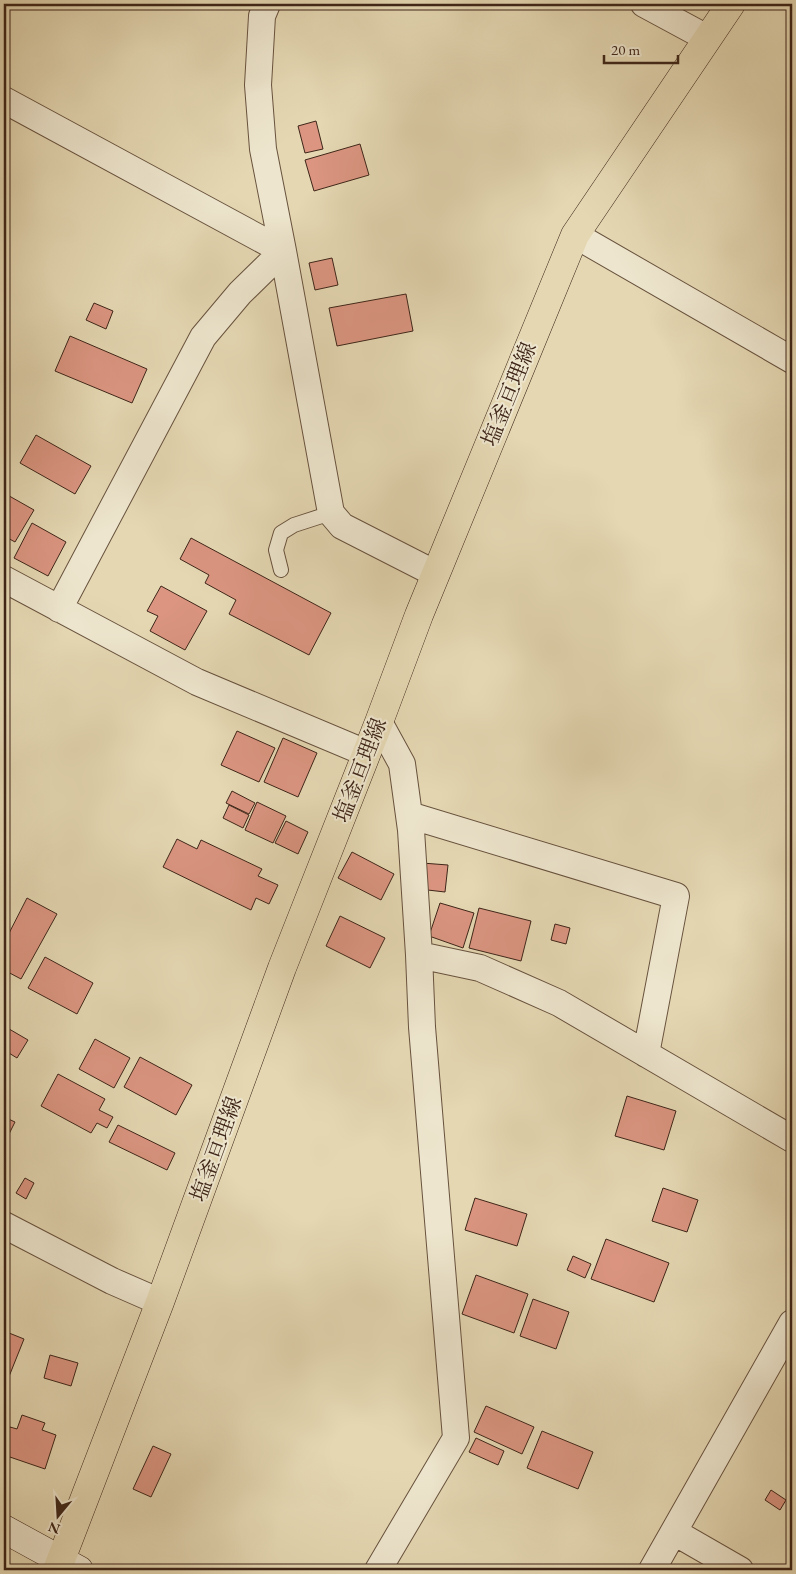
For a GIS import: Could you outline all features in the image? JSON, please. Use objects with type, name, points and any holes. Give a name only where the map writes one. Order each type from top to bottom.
[{"type":"main road","name":"塩釜亘理線","points":[[66,1567],[282,968],[436,574],[574,235],[731,4]]},
{"type":"main road","points":[[4,1529],[66,1567]]},
{"type":"street","points":[[267,4],[262,16],[258,85],[263,149],[284,251],[331,513],[342,526],[436,574]]},
{"type":"street","points":[[644,4],[708,38]]},
{"type":"street","points":[[4,100],[284,251]]},
{"type":"street","points":[[574,235],[792,360]]},
{"type":"street","points":[[59,609],[203,337],[240,294],[284,251]]},
{"type":"street","points":[[4,579],[197,682],[366,753]]},
{"type":"street","points":[[378,722],[402,764],[409,815],[422,1027],[456,1438],[378,1570]]},
{"type":"street","points":[[409,815],[676,896],[646,1054]]},
{"type":"street","points":[[419,954],[480,968],[559,1003],[792,1139]]},
{"type":"street","points":[[4,1224],[112,1281],[160,1302]]},
{"type":"street","points":[[652,1570],[792,1323]]},
{"type":"street","points":[[674,1532],[740,1570]]},
{"type":"lane","points":[[281,570],[276,550],[281,533],[294,525],[331,513]]},
{"type":"building","points":[[316,121],[323,149],[305,153],[298,126]]},
{"type":"building","points":[[360,144],[369,175],[314,191],[305,160]]},
{"type":"building","points":[[332,258],[338,285],[315,290],[309,263]]},
{"type":"building","points":[[406,294],[413,331],[337,346],[329,308]]},
{"type":"building","points":[[94,303],[113,311],[106,329],[86,320]]},
{"type":"building","points":[[70,336],[147,369],[132,403],[55,371]]},
{"type":"building","points":[[36,435],[91,466],[75,494],[20,463]]},
{"type":"building","points":[[4,493],[34,510],[15,542],[4,536]]},
{"type":"building","points":[[32,523],[66,542],[48,576],[14,558]]},
{"type":"building","points":[[191,538],[331,613],[309,655],[229,614],[236,600],[205,583],[209,575],[180,559]]},
{"type":"building","points":[[161,586],[207,611],[185,650],[150,631],[158,616],[147,611]]},
{"type":"building","points":[[237,731],[275,748],[259,782],[221,765]]},
{"type":"building","points":[[283,738],[317,753],[298,797],[264,782]]},
{"type":"building","points":[[232,791],[255,803],[249,814],[226,803]]},
{"type":"building","points":[[257,802],[286,816],[273,843],[245,830]]},
{"type":"building","points":[[229,805],[249,815],[243,828],[223,818]]},
{"type":"building","points":[[286,821],[308,832],[298,854],[275,843]]},
{"type":"building","points":[[177,839],[197,849],[201,840],[262,869],[258,876],[278,885],[269,904],[256,898],[251,910],[163,867]]},
{"type":"building","points":[[352,852],[394,874],[381,900],[338,878]]},
{"type":"building","points":[[422,863],[448,865],[445,892],[419,889]]},
{"type":"building","points":[[27,898],[57,914],[21,979],[4,970],[4,943]]},
{"type":"building","points":[[440,903],[474,913],[463,948],[429,936]]},
{"type":"building","points":[[479,908],[531,921],[521,961],[469,948]]},
{"type":"building","points":[[340,916],[385,938],[370,968],[326,946]]},
{"type":"building","points":[[555,924],[570,928],[566,944],[551,940]]},
{"type":"building","points":[[45,957],[93,983],[77,1014],[28,988]]},
{"type":"building","points":[[4,1026],[28,1040],[17,1058],[4,1050]]},
{"type":"building","points":[[95,1039],[130,1058],[114,1088],[79,1069]]},
{"type":"building","points":[[140,1057],[192,1085],[176,1115],[124,1087]]},
{"type":"building","points":[[58,1074],[105,1099],[99,1110],[113,1117],[107,1128],[97,1123],[91,1133],[41,1106]]},
{"type":"building","points":[[627,1096],[676,1111],[664,1150],[615,1136]]},
{"type":"building","points":[[4,1117],[15,1122],[9,1134],[4,1132]]},
{"type":"building","points":[[118,1125],[175,1153],[167,1170],[109,1142]]},
{"type":"building","points":[[25,1178],[34,1183],[26,1199],[16,1193]]},
{"type":"building","points":[[663,1188],[698,1200],[687,1232],[652,1221]]},
{"type":"building","points":[[475,1198],[527,1214],[517,1246],[465,1230]]},
{"type":"building","points":[[606,1239],[669,1263],[654,1302],[591,1279]]},
{"type":"building","points":[[573,1256],[591,1264],[585,1278],[567,1270]]},
{"type":"building","points":[[476,1275],[528,1294],[514,1333],[462,1314]]},
{"type":"building","points":[[533,1299],[569,1312],[556,1349],[520,1336]]},
{"type":"building","points":[[9,1333],[24,1339],[4,1389],[4,1347]]},
{"type":"building","points":[[50,1355],[78,1363],[71,1386],[44,1378]]},
{"type":"building","points":[[486,1406],[534,1427],[522,1454],[474,1432]]},
{"type":"building","points":[[22,1415],[45,1423],[42,1430],[56,1435],[45,1469],[4,1455],[4,1445],[10,1427],[17,1429]]},
{"type":"building","points":[[542,1431],[593,1452],[578,1489],[527,1468]]},
{"type":"building","points":[[476,1438],[504,1451],[498,1465],[469,1452]]},
{"type":"building","points":[[153,1446],[171,1454],[151,1497],[133,1489]]},
{"type":"building","points":[[771,1490],[786,1500],[780,1510],[765,1500]]}]
